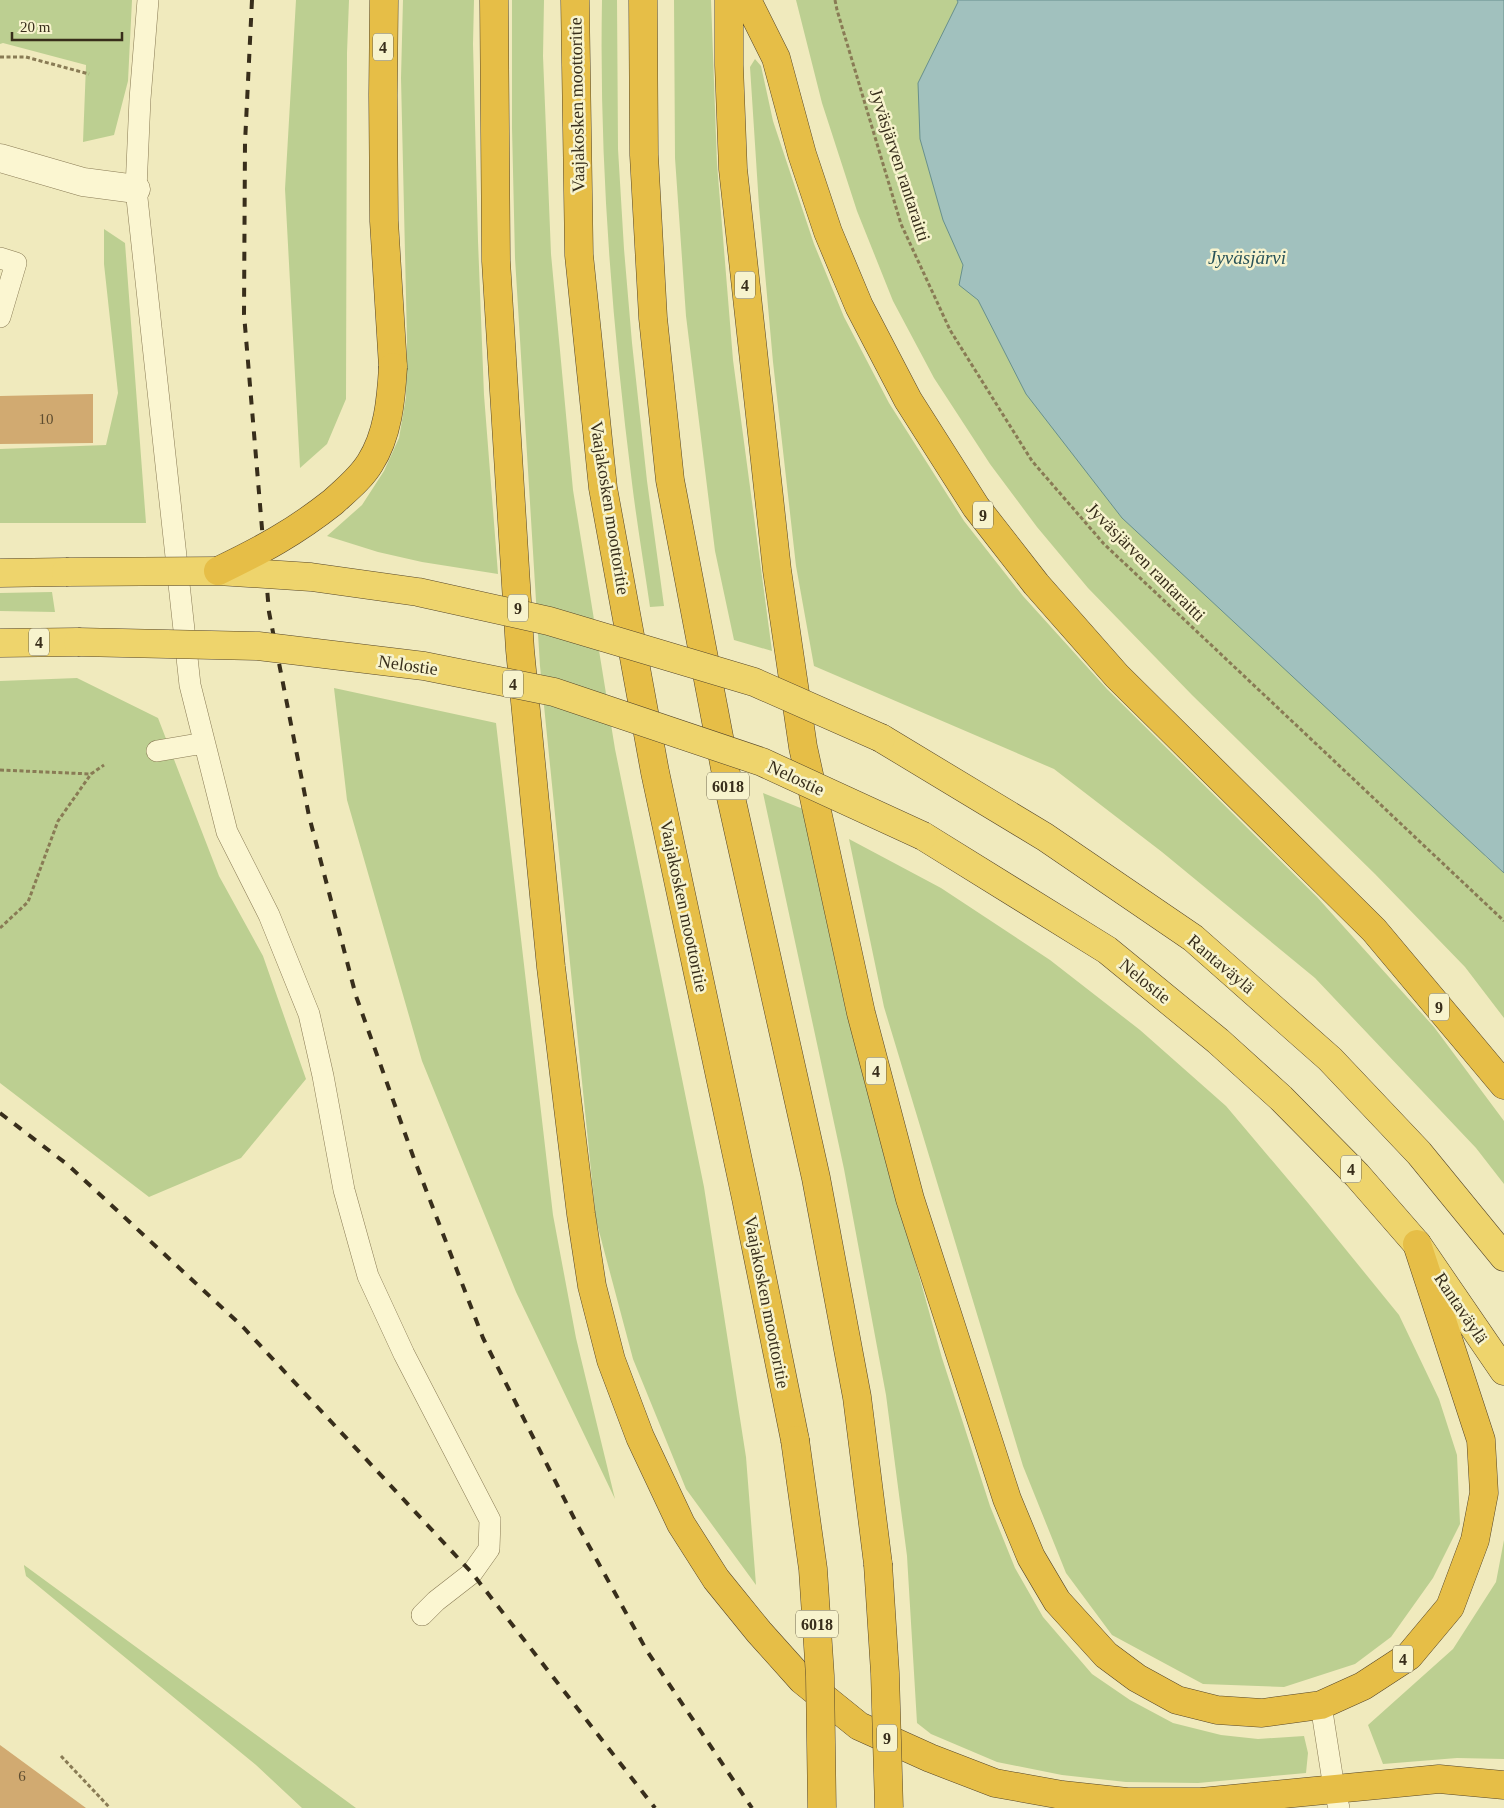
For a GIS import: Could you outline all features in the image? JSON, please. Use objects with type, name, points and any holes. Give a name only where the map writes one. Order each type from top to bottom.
[{"type":"highway","name":"4","points":[[0,573],[218,571],[288,536],[350,487],[370,463],[383,434],[391,400],[393,367],[384,221],[384,0]]},
{"type":"highway","name":"9","points":[[494,0],[496,260],[520,650],[551,967],[581,1214],[592,1286],[611,1360],[640,1437],[676,1516],[716,1579],[759,1632],[802,1680],[859,1726],[930,1758],[995,1782],[1062,1795],[1127,1802],[1337,1798],[1439,1779],[1504,1785]]},
{"type":"highway","name":"Vaajakosken moottoritie","points":[[575,0],[580,255],[603,488],[655,772],[746,1198],[795,1440],[813,1569],[820,1676],[822,1808]]},
{"type":"highway","name":"6018","points":[[643,0],[644,154],[652,299],[670,480],[728,784],[816,1178],[857,1397],[878,1564],[885,1673],[890,1808]]},
{"type":"highway","name":"4","points":[[729,0],[729,66],[733,169],[777,570],[803,747],[861,1013],[910,1199],[1007,1498],[1031,1557],[1057,1601],[1106,1655],[1137,1678],[1177,1700],[1217,1710],[1262,1713],[1321,1705],[1362,1686],[1409,1656],[1450,1606],[1475,1540],[1484,1493],[1481,1440],[1417,1244]]},
{"type":"highway","name":"9","points":[[747,0],[776,58],[802,154],[828,232],[859,306],[908,400],[976,507],[1036,584],[1117,676],[1374,930],[1504,1085]]},
{"type":"highway","name":"Rantaväylä","points":[[218,571],[311,577],[418,592],[549,621],[754,682],[881,738],[1045,837],[1193,938],[1330,1058],[1419,1153],[1504,1257]]},
{"type":"highway","name":"Nelostie","points":[[0,643],[78,642],[258,646],[424,666],[554,692],[762,762],[923,836],[1107,950],[1218,1041],[1281,1098],[1350,1168],[1417,1244]]},
{"type":"highway","name":"Rantaväylä","points":[[1417,1244],[1504,1371]]},
{"type":"street","points":[[0,158],[83,182],[136,189]]},
{"type":"lane","points":[[148,0],[140,99],[136,189],[190,685],[227,832],[269,915],[309,1014],[323,1076],[344,1190],[368,1276],[404,1354],[490,1520],[489,1549],[472,1573],[436,1601],[422,1615]]},
{"type":"lane","points":[[0,258],[16,263],[0,316]]},
{"type":"lane","points":[[157,751],[204,743]]},
{"type":"lane","points":[[1321,1705],[1337,1798]]},
{"type":"path","name":"Jyväsjärven rantaraitti","points":[[835,0],[901,224],[950,330],[1032,461],[1104,544],[1504,921]]},
{"type":"path","points":[[0,57],[26,58],[89,74]]},
{"type":"path","points":[[0,928],[28,902],[58,821],[91,774],[104,765]]},
{"type":"path","points":[[0,770],[91,774]]},
{"type":"path","points":[[60,1756],[110,1808]]},
{"type":"green space","points":[[0,0],[132,0],[128,81],[114,135],[83,142],[86,65],[3,43],[0,44]]},
{"type":"green space","points":[[296,0],[349,0],[347,53],[346,399],[327,444],[300,468],[285,189]]},
{"type":"green space","points":[[403,0],[474,0],[473,44],[484,395],[498,574],[422,562],[378,552],[327,536],[362,505],[384,471],[399,438],[406,397],[407,340],[401,78]]},
{"type":"green space","points":[[512,0],[544,0],[543,56],[551,254],[573,490],[615,749],[704,1187],[746,1457],[756,1585],[686,1489],[633,1359],[596,1220],[540,666],[515,258]]},
{"type":"green space","points":[[602,0],[617,0],[618,149],[624,249],[647,481],[664,606],[650,607],[634,498],[618,363],[605,181]]},
{"type":"green space","points":[[674,0],[711,0],[717,164],[733,360],[772,651],[734,640],[715,551],[686,316],[675,158]]},
{"type":"green space","points":[[796,0],[1187,0],[1485,856],[1504,873],[1504,1018],[1465,967],[1375,874],[1192,695],[1088,588],[1037,527],[990,464],[934,378],[893,301],[857,211],[822,103]]},
{"type":"green space","points":[[755,59],[761,66],[773,121],[814,244],[844,317],[889,403],[964,521],[1023,596],[1107,689],[1317,897],[1434,1027],[1504,1121],[1504,1184],[1476,1148],[1315,978],[1162,852],[1054,769],[814,666],[796,566],[773,362],[759,206],[750,67]]},
{"type":"green space","points":[[104,229],[125,243],[146,523],[0,523],[0,449],[106,445],[118,393],[104,264]]},
{"type":"green space","points":[[52,592],[55,612],[0,611],[0,593]]},
{"type":"green space","points":[[77,678],[158,718],[219,876],[263,956],[306,1079],[241,1158],[149,1197],[0,1083],[0,681]]},
{"type":"green space","points":[[334,688],[496,723],[553,1215],[576,1338],[615,1499],[516,1292],[422,1061],[347,800]]},
{"type":"green space","points":[[763,793],[803,809],[899,1204],[942,1358],[990,1506],[1015,1568],[1043,1617],[1092,1674],[1130,1700],[1173,1723],[1221,1735],[1258,1739],[1304,1736],[1308,1753],[1306,1773],[1198,1783],[1126,1782],[1062,1775],[997,1762],[931,1734],[917,1723],[907,1556],[886,1395],[844,1169]]},
{"type":"green space","points":[[849,839],[941,888],[1050,960],[1140,1030],[1226,1106],[1399,1315],[1439,1399],[1457,1455],[1460,1524],[1433,1578],[1391,1637],[1355,1664],[1284,1687],[1203,1684],[1112,1635],[1066,1573],[1023,1466],[884,1007]]},
{"type":"green space","points":[[1504,1540],[1504,1759],[1457,1758],[1383,1764],[1368,1725],[1453,1649],[1496,1582]]},
{"type":"green space","points":[[24,1565],[356,1808],[302,1808],[256,1765],[26,1576]]},
{"type":"water","name":"Jyväsjärvi","points":[[957,0],[1504,0],[1504,873],[1122,518],[1026,394],[978,300],[959,285],[963,265],[943,220],[920,139],[918,83],[958,2]]},
{"type":"building","points":[[93,394],[93,443],[0,444],[0,396]]},
{"type":"building","points":[[0,1745],[86,1808],[0,1808]]},
{"type":"railway","points":[[252,0],[245,143],[244,314],[269,612],[309,816],[356,996],[413,1156],[483,1338],[578,1526],[647,1651],[752,1808]]},
{"type":"railway","points":[[0,1113],[68,1165],[243,1327],[472,1573],[655,1808]]}]
